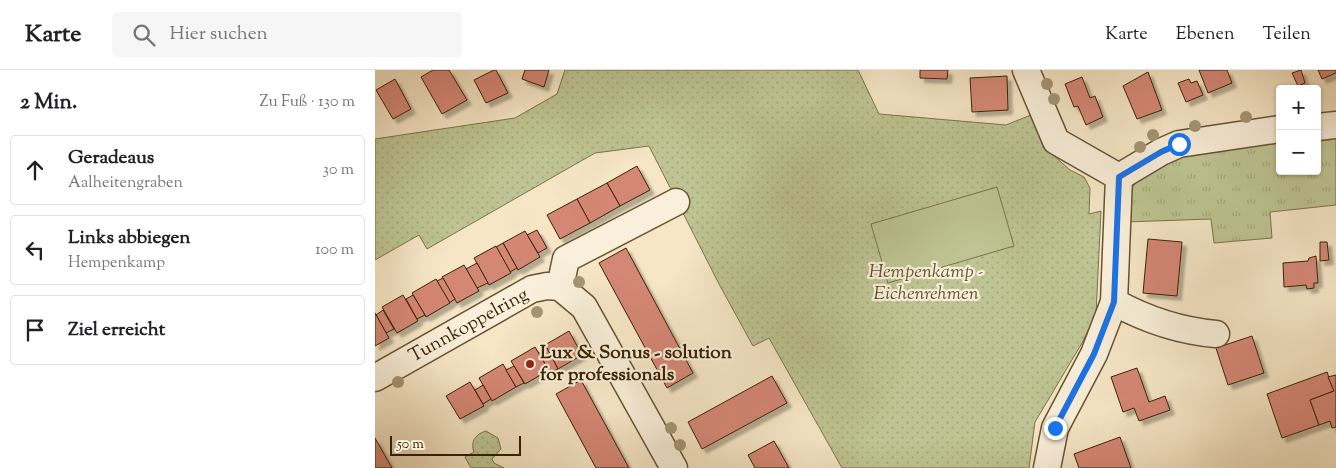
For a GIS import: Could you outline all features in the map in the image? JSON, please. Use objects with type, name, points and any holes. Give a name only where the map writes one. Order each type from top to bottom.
[{"type":"street","points":[[1026,70],[1060,150],[1119,177]]},
{"type":"street","points":[[1321,126],[1336,124]]},
{"type":"street","points":[[1119,177],[1161,152],[1179,144],[1276,130]]},
{"type":"street","points":[[1047,468],[1055,428],[1094,354],[1114,302],[1119,177]]},
{"type":"street","points":[[674,468],[584,307],[561,287],[567,259],[676,202]]},
{"type":"street","name":"Tunnkoppelring","points":[[375,378],[533,289],[547,286],[561,287]]},
{"type":"street","points":[[1114,302],[1131,312],[1163,323],[1197,332],[1216,334]]},
{"type":"green space","name":"Hempenkamp - Eichenrehmen","points":[[565,70],[858,70],[879,114],[1006,125],[1031,115],[1052,154],[1070,170],[1084,177],[1090,188],[1089,214],[1101,211],[1096,314],[1082,343],[1035,422],[1029,468],[842,468],[769,338],[753,346],[719,284],[649,146],[595,153],[427,249],[419,235],[375,260],[375,139],[515,118],[557,94]]},
{"type":"green space","points":[[1336,136],[1336,205],[1270,212],[1272,238],[1214,243],[1211,219],[1125,222],[1128,199],[1134,185],[1146,173],[1162,164],[1201,152],[1276,141],[1276,175],[1321,175],[1321,138]]},
{"type":"green space","points":[[997,187],[1014,246],[888,283],[871,224]]},
{"type":"green space","points":[[486,431],[498,438],[501,449],[492,459],[494,463],[504,468],[471,468],[465,457],[474,452],[473,441],[475,438]]},
{"type":"building","points":[[433,70],[449,70],[467,100],[442,114],[421,77]]},
{"type":"building","points":[[496,70],[508,93],[486,103],[474,80]]},
{"type":"building","points":[[525,70],[549,70],[544,87],[522,79]]},
{"type":"building","points":[[920,70],[948,70],[947,79],[920,78]]},
{"type":"building","points":[[1199,70],[1227,70],[1232,83],[1208,93]]},
{"type":"building","points":[[1301,70],[1305,83],[1298,85],[1292,73]]},
{"type":"building","points":[[1318,70],[1336,70],[1336,73],[1322,79]]},
{"type":"building","points":[[1148,72],[1162,110],[1137,119],[1123,86]]},
{"type":"building","points":[[1007,76],[1008,110],[972,112],[970,78]]},
{"type":"building","points":[[1082,77],[1090,98],[1095,96],[1103,117],[1086,125],[1078,106],[1074,107],[1065,84]]},
{"type":"building","points":[[395,79],[411,109],[393,119],[376,90]]},
{"type":"building","points":[[1189,79],[1191,83],[1197,81],[1203,95],[1186,102],[1178,83]]},
{"type":"building","points":[[637,166],[650,190],[620,206],[607,183]]},
{"type":"building","points":[[607,183],[620,206],[590,223],[577,199]]},
{"type":"building","points":[[577,199],[590,223],[560,239],[547,215]]},
{"type":"building","points":[[537,230],[547,248],[538,253],[527,235]]},
{"type":"building","points":[[525,231],[540,257],[518,270],[503,243]]},
{"type":"building","points":[[1148,239],[1182,242],[1177,296],[1143,293]]},
{"type":"building","points":[[1320,242],[1327,242],[1329,260],[1320,261]]},
{"type":"building","points":[[503,243],[517,268],[510,272],[496,247]]},
{"type":"building","points":[[496,246],[511,273],[489,285],[474,258]]},
{"type":"building","points":[[626,248],[693,373],[667,388],[599,263]]},
{"type":"building","points":[[1316,256],[1318,283],[1314,283],[1314,288],[1307,289],[1306,285],[1284,287],[1283,263],[1308,261],[1309,258]]},
{"type":"building","points":[[477,263],[488,283],[477,288],[466,269]]},
{"type":"building","points":[[464,265],[479,291],[457,303],[442,277]]},
{"type":"building","points":[[443,278],[455,299],[449,303],[437,281]]},
{"type":"building","points":[[436,279],[450,303],[426,317],[412,293]]},
{"type":"building","points":[[403,295],[418,321],[397,333],[382,307]]},
{"type":"building","points":[[413,295],[425,315],[417,319],[406,299]]},
{"type":"building","points":[[383,310],[394,329],[386,333],[376,315]]},
{"type":"building","points":[[375,313],[389,338],[375,346]]},
{"type":"building","points":[[569,331],[582,355],[558,369],[545,345]]},
{"type":"building","points":[[1252,336],[1264,373],[1228,385],[1216,348]]},
{"type":"building","points":[[535,347],[549,370],[525,384],[511,361]]},
{"type":"building","points":[[547,348],[558,369],[550,373],[539,353]]},
{"type":"building","points":[[503,364],[516,387],[492,401],[479,378]]},
{"type":"building","points":[[514,366],[524,383],[516,387],[506,370]]},
{"type":"building","points":[[1137,368],[1149,402],[1165,396],[1170,410],[1139,421],[1134,408],[1123,412],[1111,377]]},
{"type":"building","points":[[1327,372],[1334,391],[1310,400],[1319,425],[1282,438],[1267,394]]},
{"type":"building","points":[[1336,375],[1336,427],[1332,428],[1330,421],[1319,425],[1310,400],[1334,391],[1328,377]]},
{"type":"building","points":[[772,376],[787,403],[702,449],[688,422]]},
{"type":"building","points":[[581,380],[629,468],[596,468],[556,394]]},
{"type":"building","points":[[470,382],[484,406],[460,419],[446,396]]},
{"type":"building","points":[[483,385],[491,399],[483,404],[475,390]]},
{"type":"building","points":[[1120,437],[1131,468],[1079,468],[1074,454]]},
{"type":"building","points":[[375,438],[392,468],[375,468]]},
{"type":"building","points":[[774,441],[789,468],[755,468],[748,455]]},
{"type":"place","name":"Lux & Sonus - solution for professionals","points":[[530,364]]},
{"type":"route","points":[[1055,428],[1094,354],[1114,302],[1119,177],[1161,152],[1179,144]]}]
